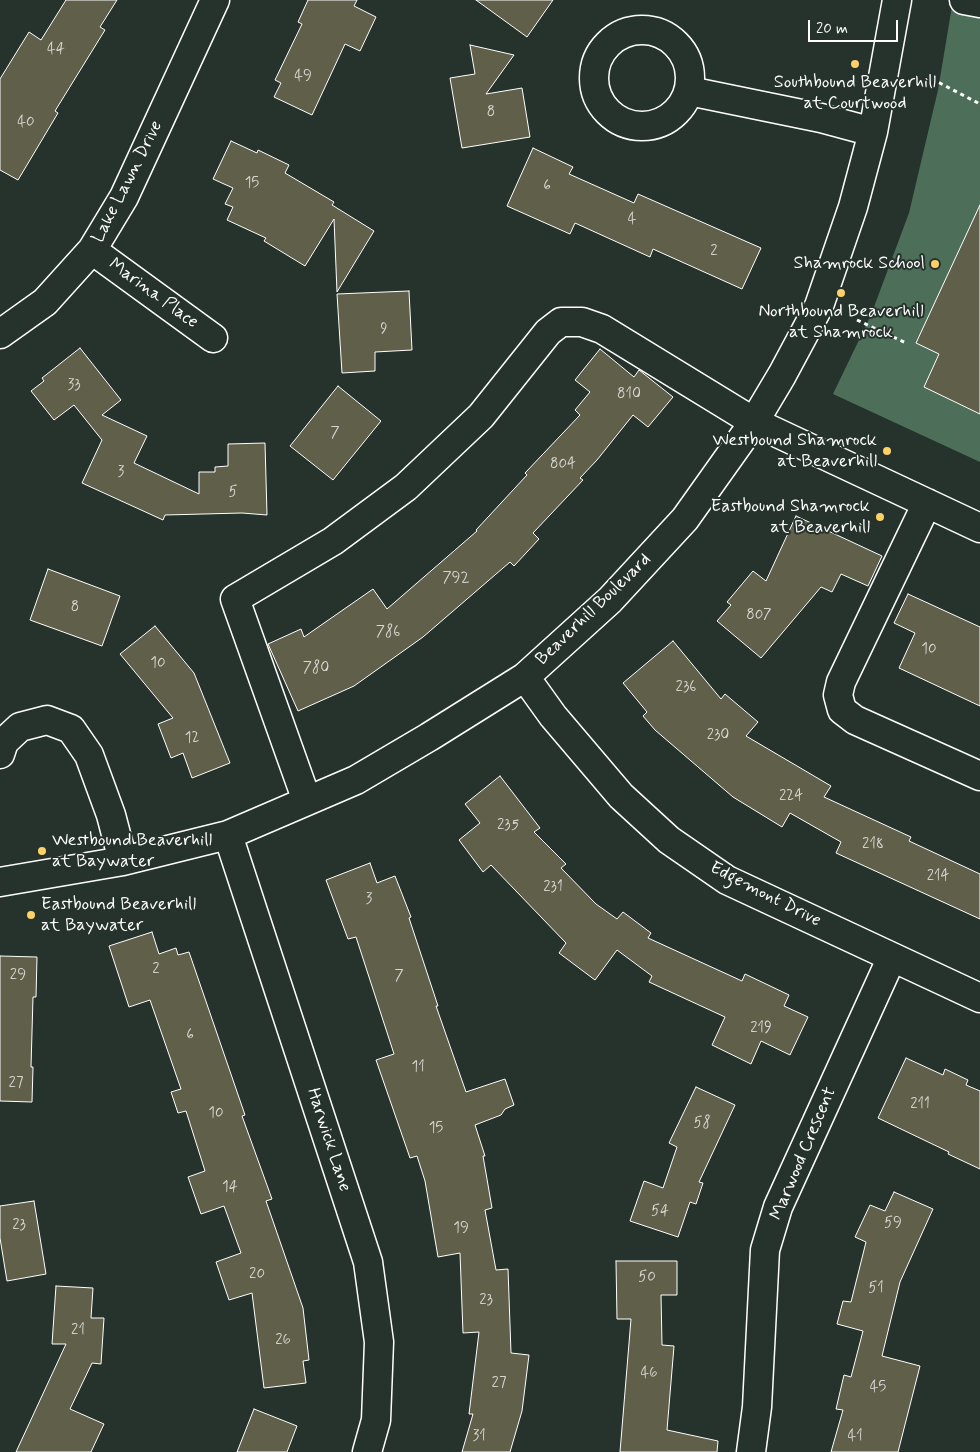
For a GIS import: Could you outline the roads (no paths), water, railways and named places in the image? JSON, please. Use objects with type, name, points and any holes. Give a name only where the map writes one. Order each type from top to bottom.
[{"type":"street","name":"Lake Lawn Drive","points":[[0,334],[45,302],[92,250],[124,197],[216,0]]},
{"type":"street","name":"Beaverhill Boulevard","points":[[0,882],[122,861],[228,835],[356,780],[525,677],[610,600],[685,519],[754,422],[819,306],[854,207],[873,132],[897,0]]},
{"type":"street","points":[[964,0],[980,3]]},
{"type":"street","points":[[689,91],[821,118],[873,132]]},
{"type":"street","name":"Marina Place","points":[[92,250],[213,338]]},
{"type":"street","points":[[307,802],[235,599],[332,541],[406,487],[481,416],[548,332],[561,322],[582,322],[602,330],[754,422],[980,528]]},
{"type":"street","points":[[927,503],[841,682],[838,696],[842,710],[855,720],[980,776]]},
{"type":"street","name":"Edgemont Drive","points":[[525,677],[553,716],[621,796],[669,840],[727,880],[980,998]]},
{"type":"street","points":[[0,754],[4,742],[20,727],[47,720],[71,729],[89,755],[111,815],[122,861]]},
{"type":"street","name":"Harwick Lane","points":[[228,835],[368,1262],[379,1342],[376,1420],[367,1452]]},
{"type":"street","name":"Marwood Crescent","points":[[751,1452],[757,1406],[765,1250],[778,1207],[892,957]]},
{"type":"place","name":"Southbound Beaverhill at Courtwood","points":[[855,64]]},
{"type":"place","name":"Shamrock School","points":[[935,264]]},
{"type":"place","name":"Northbound Beaverhill at Shamrock","points":[[841,293]]},
{"type":"place","name":"Westbound Shamrock at Beaverhill","points":[[887,451]]},
{"type":"place","name":"Eastbound Shamrock at Beaverhill","points":[[880,517]]},
{"type":"place","name":"Westbound Beaverhill at Baywater","points":[[42,851]]},
{"type":"place","name":"Eastbound Beaverhill at Baywater","points":[[31,915]]}]
